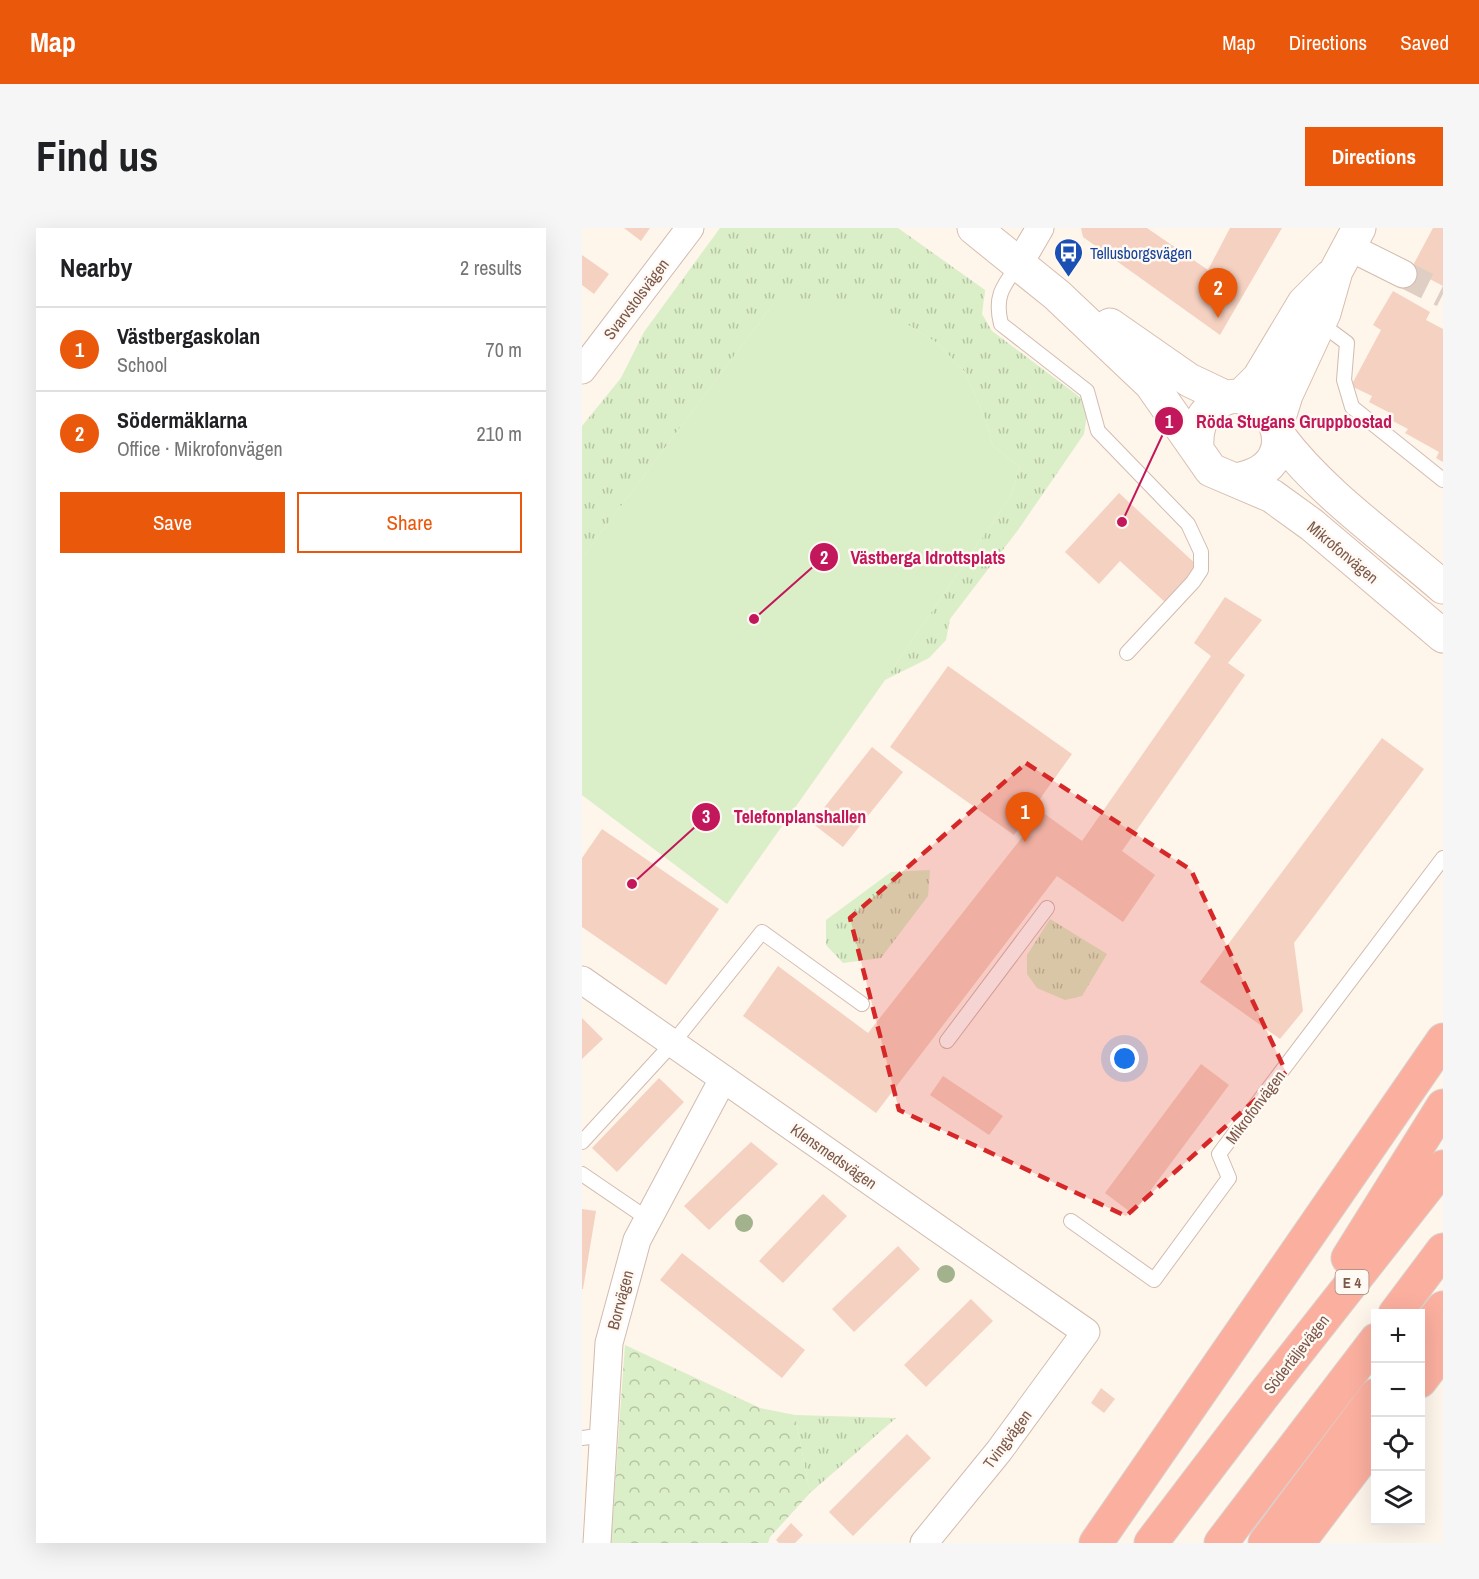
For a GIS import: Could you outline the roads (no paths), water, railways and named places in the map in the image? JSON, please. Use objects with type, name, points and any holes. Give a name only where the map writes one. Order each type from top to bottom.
[{"type":"highway","points":[[1096,1543],[1443,1040]]},
{"type":"highway","points":[[1262,1397],[1443,1106]]},
{"type":"highway","name":"Södertäljevägen","points":[[1151,1543],[1262,1397],[1443,1167]]},
{"type":"highway","points":[[1399,1309],[1443,1250]]},
{"type":"highway","points":[[1425,1331],[1443,1308]]},
{"type":"highway","points":[[1221,1543],[1371,1347]]},
{"type":"highway","points":[[1425,1374],[1443,1351]]},
{"type":"highway","points":[[1265,1543],[1371,1402]]},
{"type":"highway","points":[[1298,1543],[1371,1447]]},
{"type":"street","name":"Svarvstolsvägen","points":[[582,370],[690,228]]},
{"type":"street","name":"Mikrofonvägen","points":[[974,228],[1057,295],[1151,384],[1211,470],[1272,496],[1312,525],[1443,636]]},
{"type":"street","points":[[1019,264],[1040,228]]},
{"type":"street","points":[[1348,249],[1403,274]]},
{"type":"street","points":[[1235,480],[1252,477],[1267,468],[1277,453],[1278,430],[1286,395],[1320,323],[1348,249]]},
{"type":"street","points":[[1197,448],[1200,423],[1206,411],[1234,398],[1259,378],[1304,303],[1348,249]]},
{"type":"street","name":"Mikrofonvägen","points":[[1057,295],[1129,336],[1189,380],[1234,398],[1263,406],[1294,456],[1325,486],[1443,587]]},
{"type":"street","name":"Klensmedsvägen","points":[[582,980],[1086,1332]]},
{"type":"street","name":"Borrvägen","points":[[597,1543],[593,1436],[609,1343],[637,1240],[723,1079]]},
{"type":"street","name":"Tvingvägen","points":[[924,1543],[999,1451],[1086,1332]]},
{"type":"lane","points":[[1019,264],[1000,290],[998,313],[1001,324],[1087,391],[1098,431],[1188,524],[1201,552],[1201,570],[1193,582],[1127,653]]},
{"type":"lane","points":[[1320,323],[1347,343],[1344,380],[1352,407],[1443,480]]},
{"type":"lane","name":"Mikrofonvägen","points":[[1071,1221],[1154,1280],[1229,1178],[1220,1154],[1443,858]]},
{"type":"lane","points":[[947,1041],[1047,908]]},
{"type":"lane","points":[[582,1142],[672,1044],[762,932],[862,1004]]},
{"type":"lane","points":[[582,1174],[648,1220]]},
{"type":"tunnel","points":[[1403,274],[1443,294]]},
{"type":"place","name":"Tellusborgsvägen","points":[[1069,278]]},
{"type":"place","name":"Södermäklarna","points":[[1218,318]]},
{"type":"place","name":"Röda Stugans Gruppbostad","points":[[1122,522]]},
{"type":"place","name":"Västberga Idrottsplats","points":[[754,619]]},
{"type":"place","name":"Västbergaskolan","points":[[1025,842]]},
{"type":"place","name":"Telefonplanshallen","points":[[632,884]]}]
